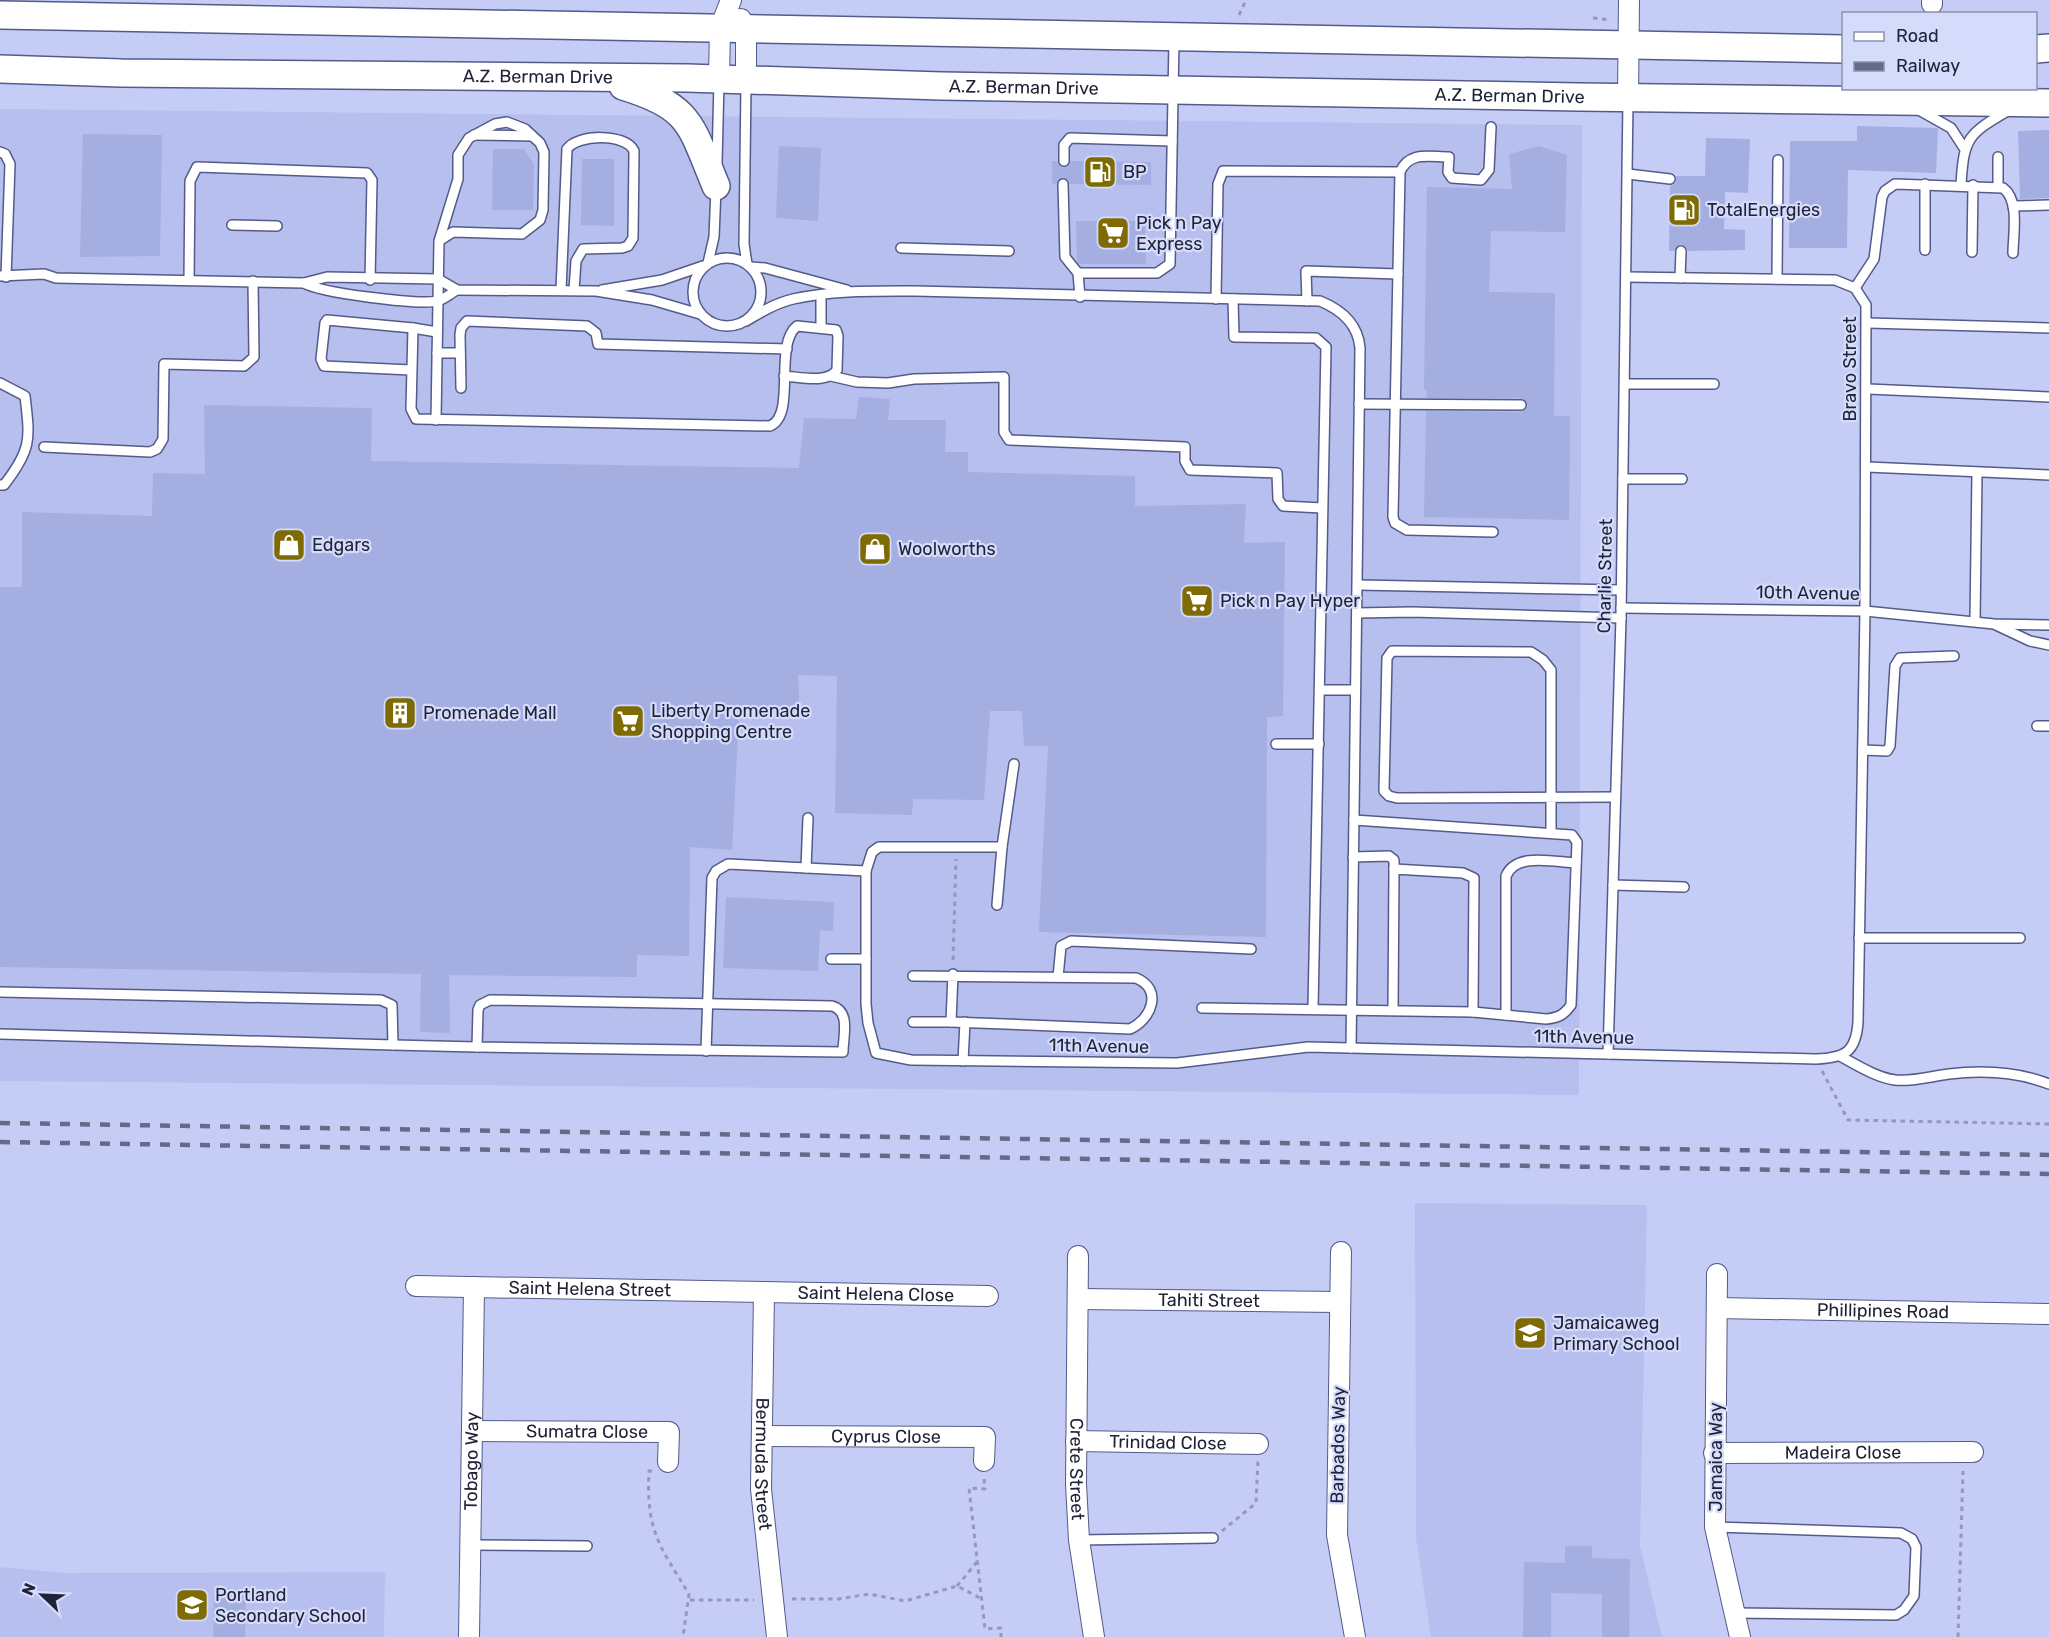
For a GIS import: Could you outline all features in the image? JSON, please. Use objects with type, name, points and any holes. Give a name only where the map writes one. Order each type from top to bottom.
[{"type":"main road","points":[[0,15],[1174,37],[1628,43],[1842,49]]},
{"type":"main road","name":"A.Z. Berman Drive","points":[[0,69],[746,80],[1628,98],[2049,103]]},
{"type":"main road","points":[[602,79],[661,99],[691,125],[716,186]]},
{"type":"street","points":[[1628,98],[1629,0]]},
{"type":"street","points":[[731,2],[733,28],[746,80]]},
{"type":"street","points":[[719,80],[733,28]]},
{"type":"street","name":"Barbados Way","points":[[1341,1252],[1337,1535],[1355,1637]]},
{"type":"street","name":"Crete Street","points":[[1078,1256],[1076,1441],[1079,1540],[1094,1637]]},
{"type":"street","name":"Jamaica Way","points":[[1717,1274],[1715,1527],[1740,1637]]},
{"type":"street","name":"Saint Helena Street","points":[[416,1286],[764,1292]]},
{"type":"street","name":"Tobago Way","points":[[470,1637],[474,1287]]},
{"type":"street","name":"Saint Helena Close","points":[[764,1292],[988,1296]]},
{"type":"street","name":"Bermuda Street","points":[[764,1292],[761,1489],[777,1637]]},
{"type":"street","name":"Tahiti Street","points":[[1079,1299],[1340,1302]]},
{"type":"street","name":"Phillipines Road","points":[[1717,1308],[2049,1314]]},
{"type":"street","name":"Sumatra Close","points":[[473,1431],[669,1432],[664,1466]]},
{"type":"street","name":"Cyprus Close","points":[[763,1436],[985,1437],[984,1461]]},
{"type":"street","name":"Trinidad Close","points":[[1076,1441],[1258,1444]]},
{"type":"street","name":"Madeira Close","points":[[1714,1453],[1968,1453]]},
{"type":"lane","points":[[1078,273],[1157,273],[1170,264],[1172,255],[1174,37]]},
{"type":"lane","points":[[700,314],[692,295],[693,285],[705,265],[714,237],[719,80]]},
{"type":"lane","points":[[746,80],[744,244],[749,266],[758,277],[761,295],[755,312],[746,321]]},
{"type":"lane","name":"Charlie Street","points":[[1608,1054],[1621,618],[1628,98]]},
{"type":"lane","points":[[1900,102],[1940,120],[1951,128],[1964,148]]},
{"type":"lane","points":[[1961,184],[1964,148],[1983,126],[2021,103]]},
{"type":"lane","points":[[436,420],[439,240],[455,194],[458,155],[463,144],[474,135],[495,124],[507,122],[518,124],[532,136],[544,152],[543,210],[540,220],[522,234],[453,232],[439,240]]},
{"type":"lane","points":[[1491,127],[1489,170],[1481,180],[1452,178],[1448,172],[1449,157],[1417,156],[1404,164],[1400,172],[1395,523],[1407,530],[1493,532]]},
{"type":"lane","points":[[474,135],[532,136]]},
{"type":"lane","points":[[1064,161],[1064,145],[1070,138],[1172,141]]},
{"type":"lane","points":[[561,290],[567,149],[575,141],[582,139],[623,140],[632,145],[634,151],[633,238],[628,246],[622,248],[583,249],[576,261],[574,290]]},
{"type":"lane","points":[[0,152],[5,154],[10,164],[3,277],[44,274],[56,278],[304,283],[327,277],[370,280],[438,279],[457,290],[596,291],[652,300],[700,314],[717,325],[727,327],[746,321],[773,305],[793,298],[849,291],[1320,301],[1329,305],[1355,327],[1360,348],[1351,1048]]},
{"type":"lane","points":[[1998,156],[1998,187]]},
{"type":"lane","points":[[1777,279],[1778,160]]},
{"type":"lane","points":[[189,280],[190,181],[197,167],[367,173],[372,180],[370,280]]},
{"type":"lane","points":[[1216,299],[1218,184],[1223,171],[1400,172]]},
{"type":"lane","points":[[1628,174],[1670,179]]},
{"type":"lane","points":[[1063,184],[1065,257],[1078,273],[1080,297]]},
{"type":"lane","points":[[1627,277],[1835,280],[1855,288],[1874,259],[1885,191],[1895,184],[1961,184],[1998,187],[2009,192],[2013,206],[2013,253]]},
{"type":"lane","points":[[1925,184],[1925,250]]},
{"type":"lane","points":[[1972,252],[1973,185]]},
{"type":"lane","points":[[2013,206],[2049,205]]},
{"type":"lane","points":[[232,225],[278,226]]},
{"type":"lane","points":[[901,248],[1009,251]]},
{"type":"lane","points":[[1680,278],[1681,251]]},
{"type":"lane","points":[[596,291],[645,284],[727,257],[749,266],[765,268],[849,291]]},
{"type":"lane","points":[[1307,301],[1306,271],[1398,274]]},
{"type":"lane","points":[[44,447],[150,452],[157,449],[163,439],[164,364],[244,366],[254,357],[253,281]]},
{"type":"lane","points":[[304,283],[318,290],[437,302],[457,290]]},
{"type":"lane","name":"Bravo Street","points":[[1855,288],[1866,304],[1868,323],[1865,611]]},
{"type":"lane","points":[[821,296],[821,328]]},
{"type":"lane","points":[[1233,299],[1234,337],[1316,338],[1326,347],[1313,1009]]},
{"type":"lane","points":[[411,370],[328,368],[324,366],[321,358],[322,332],[327,320],[437,332]]},
{"type":"lane","points":[[461,388],[461,328],[466,321],[586,326],[596,333],[597,344],[787,349]]},
{"type":"lane","points":[[1868,323],[2049,328]]},
{"type":"lane","points":[[413,328],[412,414],[416,419],[770,426],[777,423],[782,415],[787,349],[795,327],[833,328],[838,333],[837,370],[831,376]]},
{"type":"lane","points":[[437,353],[460,353]]},
{"type":"lane","points":[[784,376],[831,376],[857,382],[888,383],[914,379],[1005,377],[1004,432],[1009,440],[1185,447],[1185,461],[1190,470],[1277,473],[1278,499],[1283,506],[1322,508]]},
{"type":"lane","points":[[0,382],[25,396],[30,436],[21,463],[4,484],[0,485]]},
{"type":"lane","points":[[1625,384],[1714,384]]},
{"type":"lane","points":[[1868,389],[2049,397]]},
{"type":"lane","points":[[1359,404],[1521,405]]},
{"type":"lane","points":[[1867,467],[2049,475]]},
{"type":"lane","points":[[1975,621],[1977,473]]},
{"type":"lane","points":[[1623,478],[1682,478]]},
{"type":"lane","points":[[1358,585],[1621,590]]},
{"type":"lane","name":"10th Avenue","points":[[1621,608],[1865,611],[1994,624],[2049,625]]},
{"type":"lane","points":[[1865,611],[1857,1034],[1852,1048],[1840,1056],[1869,1071],[1897,1080],[1951,1074],[2002,1073],[2019,1074],[2049,1084]]},
{"type":"lane","points":[[1357,613],[1412,612],[1621,618]]},
{"type":"lane","name":"10th Avenue","points":[[1994,624],[2030,641],[2049,645]]},
{"type":"lane","points":[[1551,831],[1552,797],[1551,670],[1544,660],[1531,652],[1401,649],[1388,654],[1387,732],[1383,755],[1386,794],[1397,798],[1552,797],[1615,797]]},
{"type":"lane","points":[[1863,750],[1887,751],[1889,748],[1895,666],[1900,658],[1954,656]]},
{"type":"lane","points":[[1321,690],[1355,690]]},
{"type":"lane","points":[[2037,726],[2049,726]]},
{"type":"lane","points":[[1276,744],[1319,744]]},
{"type":"lane","points":[[997,905],[1002,847],[1014,764]]},
{"type":"lane","points":[[806,868],[808,818]]},
{"type":"lane","points":[[1202,1008],[1473,1012],[1558,1018],[1571,1005],[1575,837],[1568,832],[1354,820]]},
{"type":"lane","points":[[831,959],[866,959],[866,871],[872,852],[879,847],[1002,847]]},
{"type":"lane","points":[[1353,857],[1389,856],[1394,860],[1393,1010]]},
{"type":"lane","points":[[1506,1015],[1506,876],[1509,867],[1520,861],[1576,863]]},
{"type":"lane","points":[[706,1051],[712,878],[716,871],[728,864],[866,871]]},
{"type":"lane","points":[[1394,869],[1463,873],[1474,878],[1473,1012]]},
{"type":"lane","points":[[1613,885],[1684,887]]},
{"type":"lane","points":[[1860,938],[2020,938]]},
{"type":"lane","points":[[1058,977],[1061,946],[1071,941],[1251,949]]},
{"type":"lane","name":"11th Avenue","points":[[866,959],[868,1023],[876,1053],[911,1060],[1177,1063],[1308,1047],[1816,1059],[1840,1056]]},
{"type":"lane","points":[[951,1022],[953,974]]},
{"type":"lane","points":[[913,976],[953,974],[1136,978],[1146,982],[1150,988],[1151,1004],[1142,1024],[1130,1029],[913,1022]]},
{"type":"lane","points":[[0,992],[381,1000],[392,1005],[394,1012],[393,1045]]},
{"type":"lane","points":[[0,1034],[477,1047],[843,1052],[844,1016],[841,1011],[832,1006],[490,1000],[480,1005],[478,1010],[477,1047]]},
{"type":"lane","points":[[963,1061],[965,1022]]},
{"type":"lane","points":[[1715,1527],[1901,1533],[1912,1539],[1916,1547],[1914,1596],[1910,1604],[1896,1615],[1733,1613]]},
{"type":"lane","points":[[1079,1540],[1213,1538]]},
{"type":"lane","points":[[471,1545],[587,1546]]},
{"type":"path","points":[[1239,15],[1246,0]]},
{"type":"path","points":[[953,974],[957,846]]},
{"type":"path","points":[[1816,1059],[1848,1120],[2049,1124]]},
{"type":"path","points":[[1213,1538],[1256,1503],[1258,1444]]},
{"type":"path","points":[[1958,1637],[1968,1453]]},
{"type":"path","points":[[664,1466],[649,1471],[650,1520],[655,1539],[689,1594],[690,1600],[683,1637]]},
{"type":"path","points":[[985,1489],[969,1488],[985,1629],[1001,1628],[1001,1637]]},
{"type":"path","points":[[784,1599],[839,1599],[869,1594],[904,1601],[957,1586],[977,1562]]},
{"type":"path","points":[[957,1586],[982,1599]]},
{"type":"path","points":[[690,1600],[762,1600]]},
{"type":"shaded area","points":[[0,109],[1582,125],[1579,1095],[0,1081]]},
{"type":"shaded area","name":"Jamaicaweg Primary School","points":[[1415,1203],[1647,1205],[1640,1546],[1662,1637],[1431,1637],[1416,1538]]},
{"type":"shaded area","name":"Portland Secondary School","points":[[0,1567],[65,1573],[385,1572],[384,1637],[0,1637]]},
{"type":"building","points":[[1857,126],[1938,128],[1936,173],[1848,170],[1847,248],[1789,248],[1790,141],[1857,141]]},
{"type":"building","points":[[2049,130],[2049,198],[2020,199],[2018,131]]},
{"type":"building","points":[[83,134],[162,135],[160,256],[80,257]]},
{"type":"building","points":[[1706,138],[1750,139],[1748,193],[1725,192],[1724,229],[1745,230],[1745,250],[1688,251],[1681,244],[1674,251],[1669,251],[1670,186],[1676,183],[1676,176],[1705,176]]},
{"type":"building","points":[[779,146],[821,148],[818,221],[776,218]]},
{"type":"building","points":[[1539,146],[1567,155],[1565,232],[1491,231],[1489,292],[1555,293],[1554,416],[1570,416],[1569,520],[1424,517],[1426,411],[1521,412],[1528,406],[1521,398],[1426,398],[1427,390],[1424,390],[1427,187],[1512,189],[1509,154]]},
{"type":"building","points":[[493,149],[524,149],[534,165],[533,210],[492,210]]},
{"type":"building","points":[[582,159],[614,159],[614,226],[581,225]]},
{"type":"building","points":[[1052,161],[1057,161],[1063,168],[1071,161],[1151,162],[1151,185],[1070,184],[1063,177],[1056,184],[1052,183]]},
{"type":"building","points":[[1076,221],[1145,221],[1146,264],[1079,264]]},
{"type":"building","name":"Promenade Mall","points":[[859,397],[890,399],[888,420],[946,420],[945,452],[968,452],[968,472],[1135,476],[1135,506],[1246,504],[1244,543],[1285,542],[1283,716],[1267,717],[1266,937],[1039,932],[1048,746],[1024,746],[1022,711],[990,711],[984,800],[913,799],[912,815],[835,813],[837,676],[798,675],[800,717],[739,716],[732,850],[690,847],[689,956],[637,955],[637,977],[449,975],[450,1033],[420,1032],[421,974],[0,967],[0,587],[22,587],[22,512],[152,516],[153,473],[205,474],[204,405],[372,408],[371,461],[799,468],[804,418],[856,419]]},
{"type":"building","points":[[726,897],[834,902],[833,931],[820,930],[818,971],[723,968]]},
{"type":"building","points":[[1565,1546],[1592,1546],[1592,1558],[1630,1559],[1629,1637],[1602,1637],[1602,1594],[1551,1593],[1551,1637],[1523,1637],[1524,1562],[1565,1563]]},
{"type":"building","points":[[214,1588],[246,1589],[245,1637],[213,1637]]},
{"type":"railway","points":[[0,1123],[2049,1155]]},
{"type":"railway","points":[[0,1142],[2049,1174]]},
{"type":"place","name":"BP","points":[[1100,172]]},
{"type":"place","name":"TotalEnergies","points":[[1684,210]]},
{"type":"place","name":"Pick n Pay Express","points":[[1113,233]]},
{"type":"place","name":"Edgars","points":[[289,545]]},
{"type":"place","name":"Woolworths","points":[[875,549]]},
{"type":"place","name":"Pick n Pay Hyper","points":[[1197,601]]},
{"type":"place","name":"Promenade Mall","points":[[400,713]]},
{"type":"place","name":"Liberty Promenade Shopping Centre","points":[[628,721]]},
{"type":"place","name":"Jamaicaweg Primary School","points":[[1530,1333]]},
{"type":"place","name":"Portland Secondary School","points":[[192,1605]]}]
